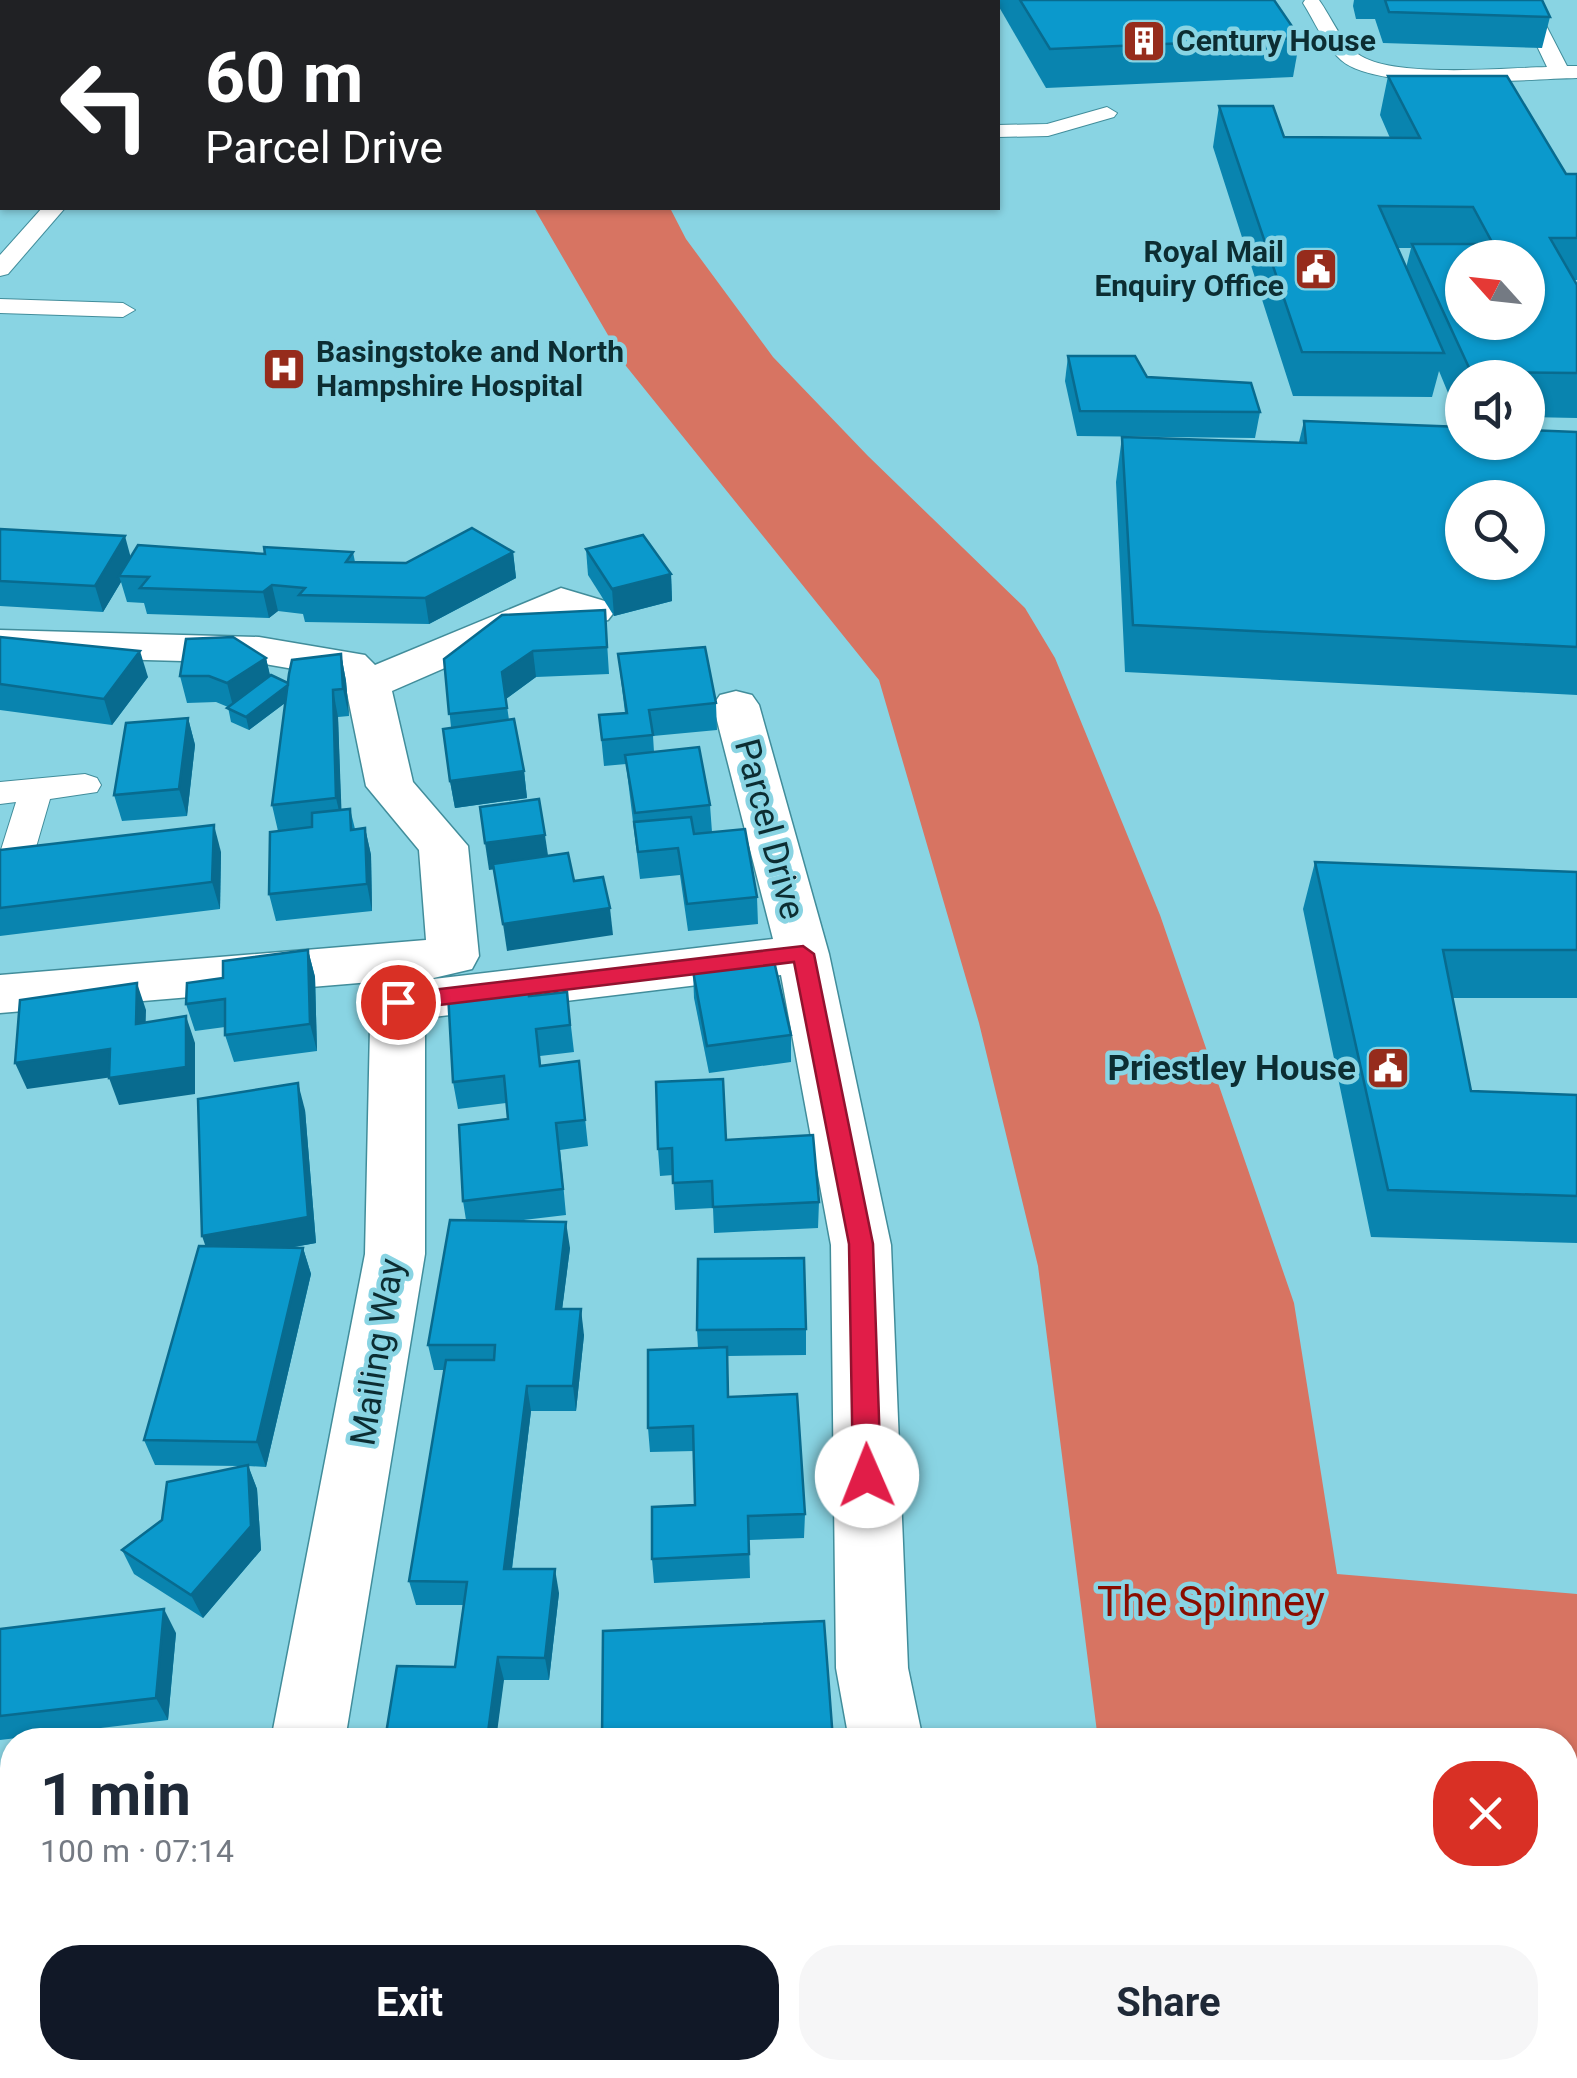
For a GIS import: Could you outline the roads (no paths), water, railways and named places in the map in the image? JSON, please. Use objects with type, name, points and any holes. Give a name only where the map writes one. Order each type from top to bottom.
[{"type":"street","points":[[0,643],[259,650],[349,666],[368,685],[561,601],[593,611]]},
{"type":"street","name":"Mailing Way","points":[[310,1728],[395,1254],[416,973],[450,890],[443,846],[390,786],[368,685]]},
{"type":"street","name":"Parcel Drive","points":[[736,705],[803,954],[861,1244],[872,1668],[884,1728]]},
{"type":"street","name":"Parcel Drive","points":[[416,973],[803,954]]},
{"type":"street","points":[[0,994],[416,973]]},
{"type":"lane","points":[[1524,0],[1568,72]]},
{"type":"lane","points":[[1312,2],[1351,59],[1368,66],[1402,72],[1568,72]]},
{"type":"lane","points":[[1000,131],[1048,130],[1107,113]]},
{"type":"lane","points":[[0,269],[52,210]]},
{"type":"lane","points":[[0,306],[123,310]]},
{"type":"lane","points":[[0,793],[85,785]]},
{"type":"lane","points":[[0,909],[36,790]]},
{"type":"place","name":"Century House","points":[[1144,41]]},
{"type":"place","name":"Royal Mail Enquiry Office","points":[[1316,269]]},
{"type":"place","name":"Basingstoke and North Hampshire Hospital","points":[[284,369]]},
{"type":"place","name":"Priestley House","points":[[1388,1068]]},
{"type":"park label","name":"The Spinney","points":[[1211,1601]]}]
